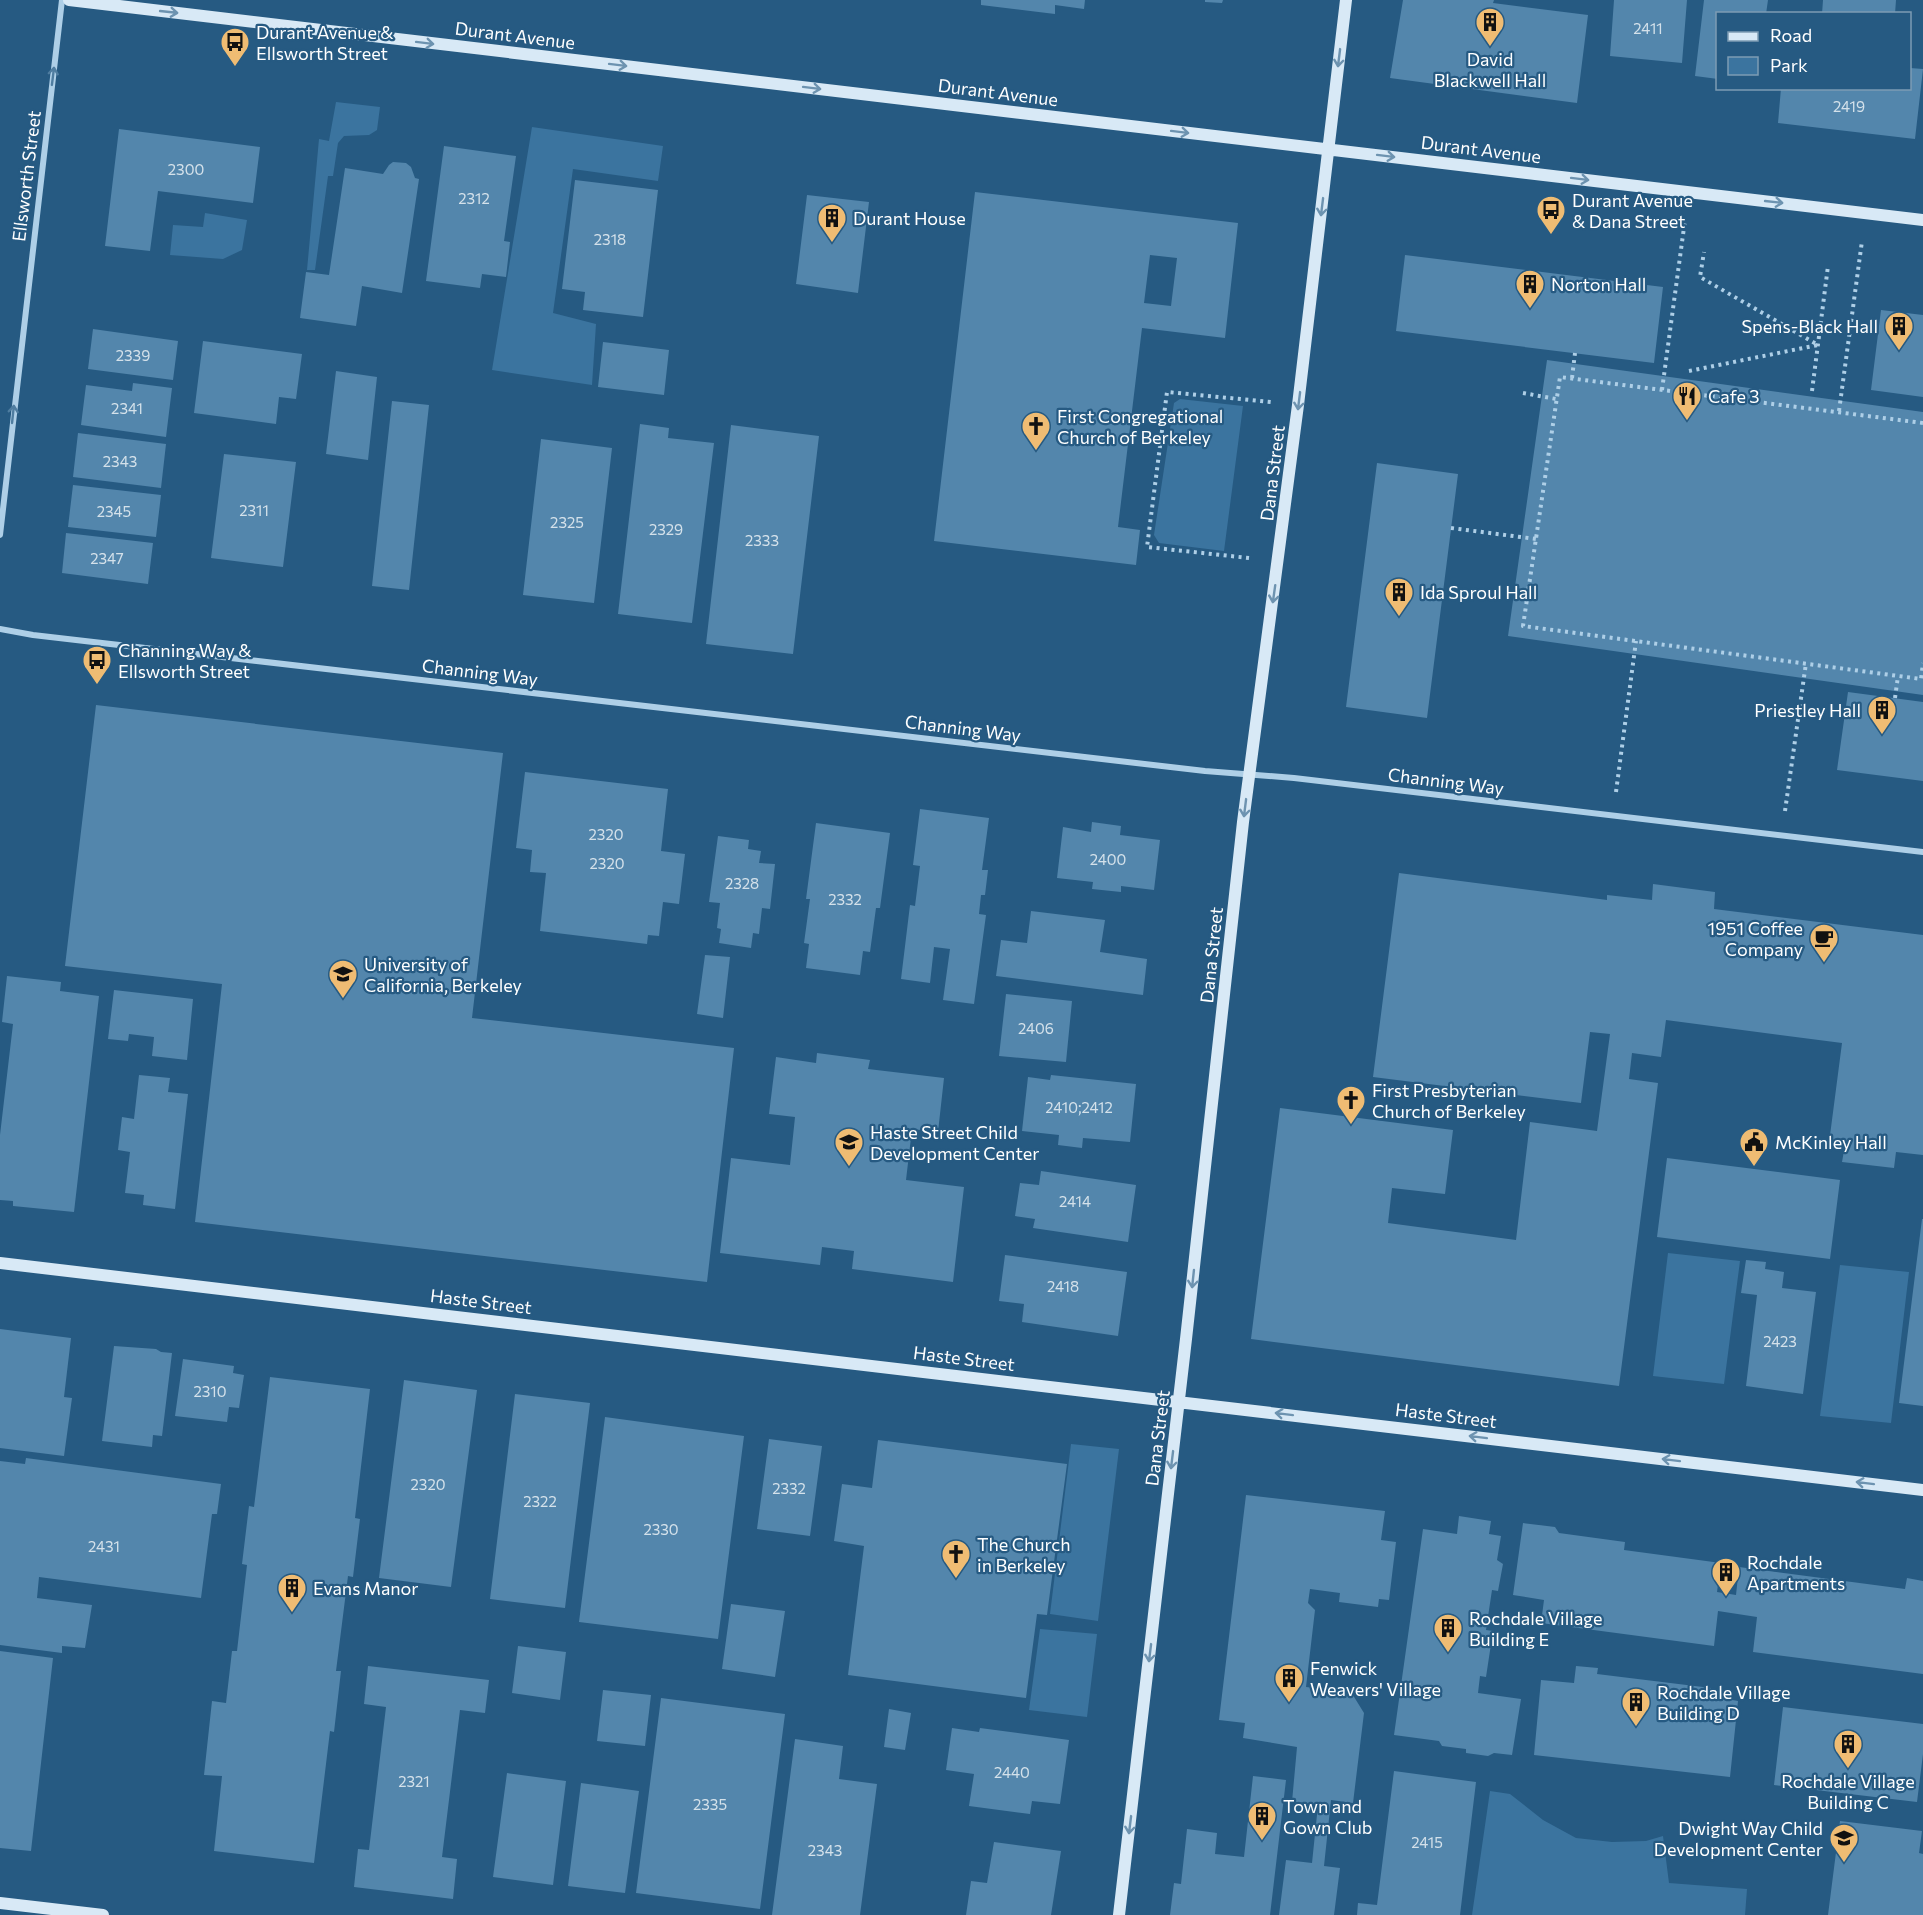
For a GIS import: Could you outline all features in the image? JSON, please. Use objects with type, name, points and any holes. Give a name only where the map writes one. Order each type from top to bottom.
[{"type":"main road","name":"Durant Avenue","points":[[69,0],[1923,220]]},
{"type":"main road","name":"Dana Street","points":[[1119,1915],[1250,774],[1298,405],[1346,0]]},
{"type":"main road","name":"Haste Street","points":[[0,1263],[1923,1490]]},
{"type":"main road","points":[[0,1903],[103,1915]]},
{"type":"street","name":"Ellsworth Street","points":[[0,535],[62,0]]},
{"type":"street","name":"Channing Way","points":[[0,629],[33,635],[1158,766],[1250,774],[1923,852]]},
{"type":"path","points":[[1662,390],[1689,192]]},
{"type":"path","points":[[1839,411],[1866,213]]},
{"type":"path","points":[[1704,252],[1700,277],[1818,345]]},
{"type":"path","points":[[1812,391],[1828,266]]},
{"type":"path","points":[[1689,371],[1818,345]]},
{"type":"path","points":[[1572,378],[1575,353]]},
{"type":"path","points":[[1923,423],[1560,377],[1523,626],[1921,679],[1923,663]]},
{"type":"path","points":[[1278,561],[1147,547],[1155,481],[1167,392],[1298,405]]},
{"type":"path","points":[[1523,393],[1556,399]]},
{"type":"path","points":[[1451,528],[1536,539]]},
{"type":"path","points":[[1613,816],[1636,641]]},
{"type":"path","points":[[1782,835],[1806,663]]},
{"type":"path","points":[[1895,698],[1898,676]]},
{"type":"green space","points":[[336,102],[380,107],[377,130],[369,135],[344,136],[338,143],[333,176],[328,176],[315,270],[307,270],[319,139],[329,141]]},
{"type":"green space","points":[[532,127],[663,146],[658,181],[573,169],[553,313],[596,324],[592,385],[492,370]]},
{"type":"green space","points":[[205,213],[247,220],[242,250],[223,259],[170,255],[173,225],[203,227]]},
{"type":"green space","points":[[1180,399],[1243,406],[1224,551],[1159,543],[1154,535],[1174,403]]},
{"type":"green space","points":[[1668,1253],[1740,1261],[1724,1384],[1653,1376]]},
{"type":"green space","points":[[1840,1265],[1909,1272],[1891,1423],[1820,1416]]},
{"type":"green space","points":[[1071,1444],[1119,1449],[1098,1621],[1050,1614]]},
{"type":"green space","points":[[1040,1629],[1097,1634],[1087,1717],[1029,1710]]},
{"type":"green space","points":[[1490,1791],[1510,1794],[1543,1820],[1576,1838],[1612,1842],[1646,1841],[1663,1836],[1669,1883],[1747,1889],[1745,1915],[1472,1915]]},
{"type":"building","points":[[981,0],[1085,0],[1084,9],[1055,5],[1055,14],[981,5]]},
{"type":"building","points":[[1205,0],[1223,0],[1222,3],[1205,2]]},
{"type":"building","name":"David Blackwell Hall","points":[[1403,0],[1494,0],[1493,3],[1588,15],[1577,103],[1390,78]]},
{"type":"building","points":[[1614,0],[1687,0],[1682,63],[1610,56]]},
{"type":"building","points":[[1704,0],[1768,0],[1766,12],[1716,12],[1716,79],[1695,76]]},
{"type":"building","points":[[1823,0],[1896,0],[1895,12],[1822,12]]},
{"type":"building","points":[[1911,68],[1923,69],[1915,139],[1778,123],[1781,90],[1911,90]]},
{"type":"building","points":[[119,129],[260,147],[253,203],[158,191],[150,251],[105,246]]},
{"type":"building","points":[[444,146],[516,156],[504,241],[510,242],[506,277],[482,274],[480,288],[426,281]]},
{"type":"building","points":[[393,162],[406,163],[411,167],[415,178],[419,179],[402,293],[362,286],[356,326],[300,318],[306,272],[329,275],[345,168],[383,174]]},
{"type":"building","points":[[575,180],[658,190],[643,317],[583,310],[585,292],[562,289]]},
{"type":"building","name":"First Congregational Church of Berkeley","points":[[975,192],[1238,223],[1225,338],[1142,328],[1118,527],[1140,530],[1136,565],[934,541]],"holes":[[[1150,255],[1177,258],[1171,306],[1144,303]]]},
{"type":"building","name":"Durant House","points":[[807,195],[869,202],[858,293],[796,284]]},
{"type":"building","name":"Norton Hall","points":[[1405,255],[1663,287],[1654,363],[1396,331]]},
{"type":"building","name":"Spens-Black Hall","points":[[1881,310],[1923,315],[1923,397],[1871,390]]},
{"type":"building","points":[[93,329],[178,341],[173,380],[88,369]]},
{"type":"building","points":[[203,341],[302,354],[296,399],[279,397],[276,424],[194,413]]},
{"type":"building","points":[[603,342],[669,350],[664,395],[598,387]]},
{"type":"building","points":[[1547,360],[1923,412],[1923,695],[1508,636]]},
{"type":"building","points":[[336,371],[377,377],[368,460],[326,454]]},
{"type":"building","points":[[133,383],[172,388],[166,437],[81,425],[86,385],[132,391]]},
{"type":"building","points":[[392,401],[429,405],[409,590],[372,586]]},
{"type":"building","points":[[640,424],[669,428],[668,438],[714,443],[692,623],[618,614]]},
{"type":"building","points":[[731,425],[819,436],[793,654],[706,644]]},
{"type":"building","points":[[78,433],[166,444],[161,488],[73,477]]},
{"type":"building","points":[[541,439],[612,448],[594,603],[523,595]]},
{"type":"building","points":[[224,454],[296,462],[283,567],[211,558]]},
{"type":"building","name":"Ida Sproul Hall","points":[[1377,463],[1458,474],[1427,718],[1346,707]]},
{"type":"building","points":[[73,485],[161,495],[156,537],[68,527]]},
{"type":"building","points":[[66,533],[153,543],[148,584],[62,573]]},
{"type":"building","name":"Priestley Hall","points":[[1848,692],[1923,702],[1923,781],[1837,770]]},
{"type":"building","name":"University of California, Berkeley","points":[[96,705],[503,753],[472,1018],[734,1048],[707,1282],[195,1222],[222,984],[65,966]]},
{"type":"building","points":[[525,772],[668,789],[661,851],[685,854],[679,904],[663,902],[659,936],[648,935],[647,944],[540,931],[546,873],[530,872],[532,850],[516,848]]},
{"type":"building","points":[[920,809],[989,818],[982,870],[988,870],[985,895],[981,895],[979,914],[986,915],[974,1004],[943,1000],[950,949],[934,947],[930,983],[901,979],[910,905],[915,906],[920,866],[913,865]]},
{"type":"building","points":[[1092,822],[1121,826],[1120,835],[1160,840],[1154,890],[1121,886],[1121,892],[1092,889],[1093,882],[1057,878],[1063,827],[1091,832]]},
{"type":"building","points":[[816,823],[890,833],[880,908],[876,908],[870,952],[863,951],[860,975],[806,968],[809,944],[804,943],[810,899],[806,899]]},
{"type":"building","points":[[718,836],[749,840],[748,849],[761,851],[759,863],[775,864],[770,909],[762,908],[759,934],[753,933],[751,948],[719,943],[721,929],[717,928],[720,903],[709,902]]},
{"type":"building","name":"First Presbyterian Church of Berkeley","points":[[1399,873],[1607,900],[1607,895],[1652,900],[1653,884],[1715,892],[1714,909],[1923,935],[1923,1155],[1896,1152],[1894,1168],[1842,1162],[1845,1145],[1829,1143],[1842,1043],[1666,1020],[1661,1057],[1632,1053],[1629,1079],[1658,1083],[1619,1386],[1251,1339],[1280,1108],[1453,1130],[1445,1194],[1392,1188],[1388,1223],[1516,1240],[1530,1122],[1597,1131],[1610,1034],[1590,1032],[1581,1103],[1373,1077]]},
{"type":"building","points":[[1031,911],[1105,920],[1100,952],[1147,959],[1143,995],[996,976],[1001,940],[1027,943]]},
{"type":"building","points":[[705,955],[730,957],[723,1018],[697,1014]]},
{"type":"building","points":[[7,976],[61,982],[60,991],[99,996],[74,1212],[13,1206],[13,1201],[0,1200],[0,1135],[13,1024],[2,1022]]},
{"type":"building","points":[[114,990],[193,999],[187,1060],[152,1056],[154,1037],[129,1034],[128,1041],[108,1039]]},
{"type":"building","points":[[1006,994],[1072,1001],[1066,1062],[999,1056]]},
{"type":"building","points":[[817,1053],[870,1060],[868,1069],[944,1078],[938,1132],[912,1129],[906,1180],[964,1187],[953,1282],[852,1269],[854,1251],[822,1247],[820,1265],[720,1253],[731,1158],[790,1165],[795,1117],[769,1114],[776,1057],[816,1063]]},
{"type":"building","points":[[139,1075],[170,1078],[168,1092],[188,1094],[175,1209],[143,1205],[144,1195],[125,1193],[130,1152],[118,1150],[122,1117],[134,1119]]},
{"type":"building","points":[[1051,1075],[1136,1084],[1130,1142],[1083,1138],[1082,1148],[1058,1145],[1059,1135],[1022,1131],[1028,1077],[1050,1080]]},
{"type":"building","points":[[1667,1158],[1840,1180],[1830,1259],[1657,1237]]},
{"type":"building","points":[[1041,1171],[1136,1185],[1128,1242],[1033,1228],[1035,1219],[1015,1216],[1020,1183],[1039,1185]]},
{"type":"building","points":[[1923,1219],[1923,1406],[1899,1403]]},
{"type":"building","points":[[1005,1255],[1127,1272],[1118,1336],[1022,1322],[1024,1304],[999,1301]]},
{"type":"building","points":[[1746,1260],[1766,1262],[1765,1269],[1784,1272],[1782,1288],[1816,1292],[1803,1394],[1746,1386],[1757,1295],[1741,1293]]},
{"type":"building","points":[[0,1329],[71,1338],[64,1397],[72,1398],[64,1456],[0,1448]]},
{"type":"building","points":[[114,1346],[156,1349],[172,1353],[162,1436],[153,1435],[152,1447],[102,1441]]},
{"type":"building","points":[[183,1359],[234,1366],[233,1373],[244,1375],[239,1408],[229,1407],[227,1422],[175,1416]]},
{"type":"building","name":"Evans Manor","points":[[270,1377],[370,1389],[355,1518],[360,1519],[353,1577],[348,1576],[336,1671],[341,1671],[334,1732],[330,1731],[314,1863],[214,1851],[222,1776],[204,1775],[212,1701],[226,1703],[232,1651],[237,1651],[247,1565],[242,1564],[249,1506],[254,1507]]},
{"type":"building","points":[[404,1380],[477,1390],[451,1587],[379,1578]]},
{"type":"building","points":[[515,1394],[590,1403],[565,1608],[490,1599]]},
{"type":"building","points":[[605,1417],[744,1436],[718,1639],[579,1622]]},
{"type":"building","points":[[769,1439],[822,1446],[810,1536],[757,1529]]},
{"type":"building","name":"The Church in Berkeley","points":[[878,1440],[1067,1464],[1047,1615],[1037,1614],[1026,1698],[848,1675],[864,1546],[834,1541],[842,1484],[872,1488]]},
{"type":"building","points":[[26,1458],[221,1484],[217,1514],[212,1514],[201,1598],[39,1577],[37,1598],[92,1605],[85,1648],[62,1646],[62,1653],[0,1645],[0,1461],[25,1464]]},
{"type":"building","name":"Fenwick Weavers' Village","points":[[1246,1495],[1385,1511],[1381,1540],[1396,1542],[1389,1600],[1379,1599],[1378,1607],[1339,1602],[1340,1593],[1310,1589],[1308,1603],[1315,1610],[1306,1687],[1351,1692],[1364,1713],[1353,1803],[1331,1800],[1324,1866],[1340,1868],[1334,1915],[1279,1915],[1286,1860],[1312,1863],[1318,1805],[1292,1802],[1297,1747],[1243,1738],[1245,1723],[1219,1720]]},
{"type":"building","name":"Rochdale Village Building E","points":[[1459,1516],[1491,1521],[1489,1534],[1501,1536],[1497,1560],[1503,1564],[1498,1591],[1492,1590],[1486,1630],[1493,1631],[1486,1677],[1480,1676],[1478,1693],[1521,1699],[1512,1755],[1494,1753],[1488,1756],[1466,1753],[1466,1749],[1442,1746],[1439,1741],[1394,1735],[1423,1529],[1457,1534]]},
{"type":"building","name":"Rochdale Apartments","points":[[1523,1523],[1555,1527],[1559,1533],[1625,1542],[1624,1550],[1721,1563],[1717,1592],[1736,1595],[1739,1567],[1905,1589],[1907,1578],[1923,1581],[1923,1674],[1753,1652],[1757,1617],[1718,1611],[1714,1646],[1541,1623],[1544,1600],[1513,1595]]},
{"type":"building","points":[[731,1604],[785,1611],[775,1677],[722,1669]]},
{"type":"building","points":[[518,1646],[566,1652],[560,1700],[512,1693]]},
{"type":"building","points":[[0,1651],[53,1658],[31,1851],[0,1848]]},
{"type":"building","points":[[368,1666],[489,1680],[485,1713],[460,1710],[442,1857],[457,1859],[453,1899],[354,1887],[358,1849],[369,1850],[386,1707],[364,1704]]},
{"type":"building","name":"Rochdale Village Building D","points":[[1576,1666],[1598,1668],[1597,1674],[1711,1688],[1710,1696],[1738,1701],[1730,1777],[1534,1755],[1541,1680],[1574,1683]]},
{"type":"building","points":[[603,1690],[651,1695],[645,1746],[597,1741]]},
{"type":"building","points":[[661,1698],[785,1714],[760,1909],[636,1893]]},
{"type":"building","name":"Rochdale Village Building C","points":[[1783,1707],[1923,1724],[1923,1754],[1917,1802],[1774,1785]]},
{"type":"building","points":[[889,1709],[911,1713],[905,1750],[884,1747]]},
{"type":"building","points":[[952,1728],[979,1732],[980,1728],[1069,1740],[1060,1804],[1032,1801],[1030,1814],[969,1806],[974,1774],[946,1770]]},
{"type":"building","points":[[795,1739],[843,1746],[839,1779],[877,1784],[860,1915],[772,1915]]},
{"type":"building","points":[[1394,1771],[1476,1782],[1460,1915],[1357,1915],[1358,1903],[1377,1905]]},
{"type":"building","points":[[507,1773],[566,1781],[553,1885],[493,1877]]},
{"type":"building","name":"Town and Gown Club","points":[[1253,1776],[1286,1780],[1270,1915],[1170,1915],[1174,1883],[1181,1884],[1187,1829],[1217,1833],[1215,1854],[1244,1857]]},
{"type":"building","points":[[581,1783],[639,1791],[625,1893],[568,1886]]},
{"type":"building","points":[[1840,1821],[1922,1831],[1919,1853],[1923,1854],[1923,1915],[1828,1915]]},
{"type":"building","points":[[994,1842],[1061,1851],[1051,1915],[966,1915],[971,1881],[987,1883]]},
{"type":"place","name":"David Blackwell Hall","points":[[1490,48]]},
{"type":"place","name":"Durant Avenue & Ellsworth Street","points":[[235,68]]},
{"type":"place","name":"Durant Avenue & Dana Street","points":[[1551,236]]},
{"type":"place","name":"Durant House","points":[[832,244]]},
{"type":"place","name":"Norton Hall","points":[[1530,310]]},
{"type":"place","name":"Spens-Black Hall","points":[[1899,352]]},
{"type":"place","name":"Cafe 3","points":[[1687,422]]},
{"type":"place","name":"First Congregational Church of Berkeley","points":[[1036,452]]},
{"type":"place","name":"Ida Sproul Hall","points":[[1399,618]]},
{"type":"place","name":"Channing Way & Ellsworth Street","points":[[97,686]]},
{"type":"place","name":"Priestley Hall","points":[[1882,736]]},
{"type":"place","name":"1951 Coffee Company","points":[[1824,964]]},
{"type":"place","name":"University of California, Berkeley","points":[[343,1000]]},
{"type":"place","name":"First Presbyterian Church of Berkeley","points":[[1351,1126]]},
{"type":"place","name":"Haste Street Child Development Center","points":[[849,1168]]},
{"type":"place","name":"McKinley Hall","points":[[1754,1168]]},
{"type":"place","name":"The Church in Berkeley","points":[[956,1580]]},
{"type":"place","name":"Rochdale Apartments","points":[[1726,1598]]},
{"type":"place","name":"Evans Manor","points":[[292,1614]]},
{"type":"place","name":"Rochdale Village Building E","points":[[1448,1654]]},
{"type":"place","name":"Fenwick Weavers' Village","points":[[1289,1704]]},
{"type":"place","name":"Rochdale Village Building D","points":[[1636,1728]]},
{"type":"place","name":"Rochdale Village Building C","points":[[1848,1770]]},
{"type":"place","name":"Town and Gown Club","points":[[1262,1842]]},
{"type":"place","name":"Dwight Way Child Development Center","points":[[1844,1864]]}]
